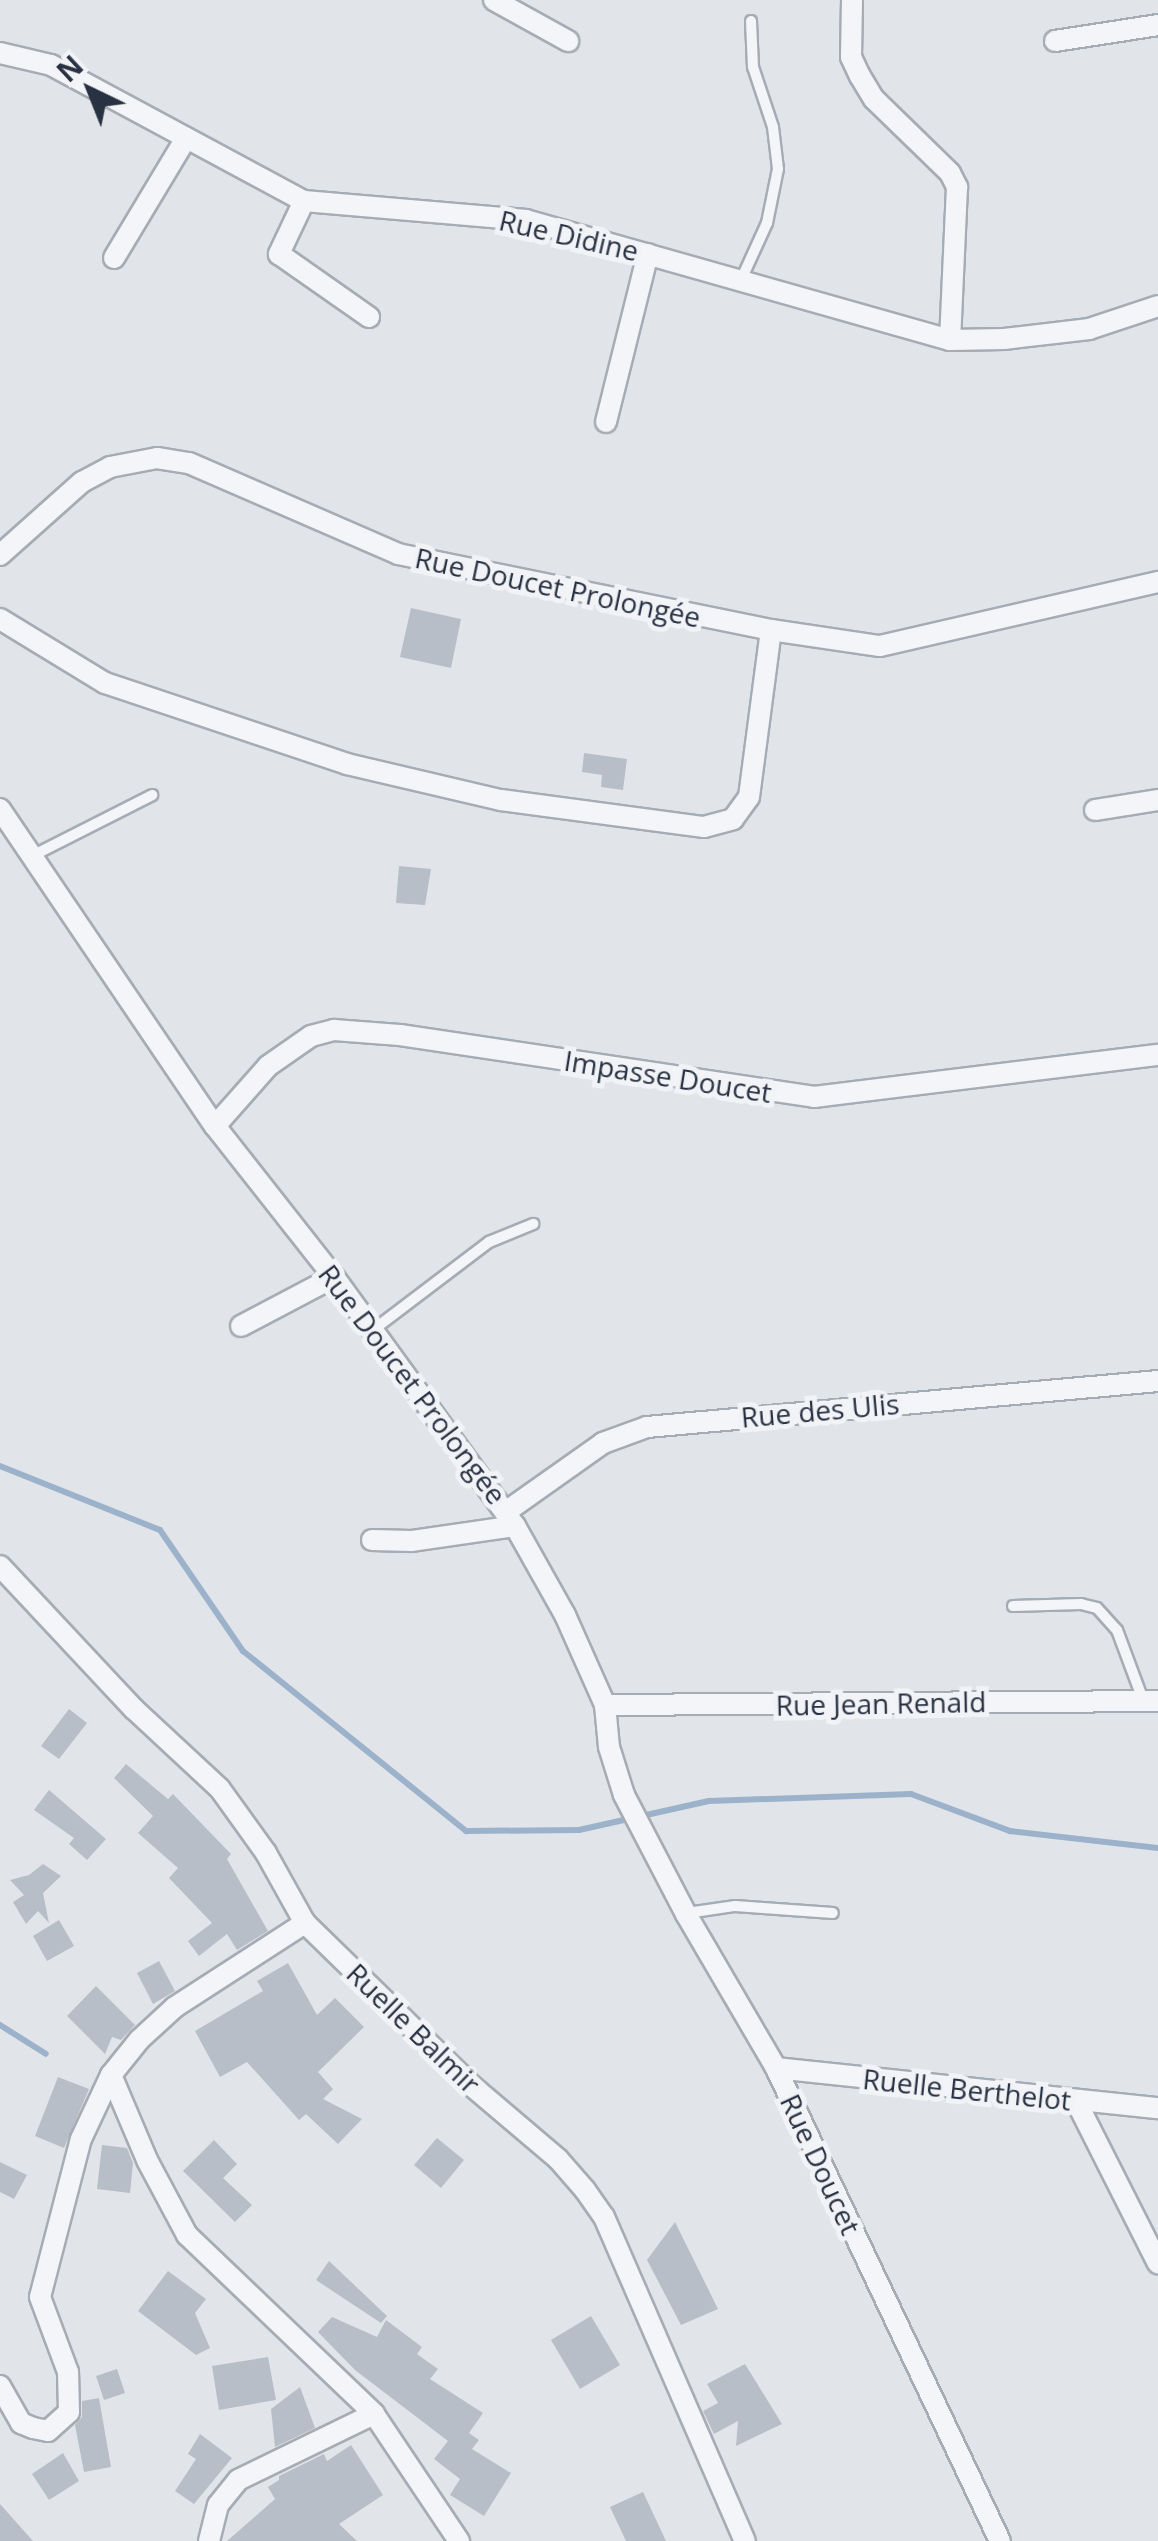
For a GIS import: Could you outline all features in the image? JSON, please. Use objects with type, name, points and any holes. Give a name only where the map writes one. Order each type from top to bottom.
[{"type":"street","points":[[494,0],[568,41]]},
{"type":"street","points":[[852,0],[851,56],[860,76],[874,98],[950,173],[957,188],[950,340]]},
{"type":"street","points":[[1054,40],[1158,26]]},
{"type":"street","name":"Rue Didine","points":[[0,54],[51,65],[304,201],[526,220],[950,340],[1004,339],[1089,329],[1158,306]]},
{"type":"street","points":[[114,258],[186,138]]},
{"type":"street","points":[[304,201],[278,254],[369,317]]},
{"type":"street","points":[[606,422],[648,254]]},
{"type":"street","name":"Rue Doucet Prolongée","points":[[0,555],[82,482],[110,467],[158,458],[188,463],[398,554],[771,630],[880,646],[1158,582]]},
{"type":"street","points":[[0,619],[106,683],[346,764],[501,800],[704,827],[733,819],[749,797],[771,630]]},
{"type":"street","points":[[1095,810],[1158,800]]},
{"type":"street","name":"Rue Doucet Prolongée","points":[[0,809],[216,1126],[334,1277],[511,1519],[566,1615],[605,1705],[610,1747],[624,1795]]},
{"type":"street","name":"Impasse Doucet","points":[[216,1126],[268,1066],[310,1036],[334,1030],[400,1035],[814,1097],[1158,1055]]},
{"type":"street","points":[[241,1326],[334,1277]]},
{"type":"street","name":"Rue des Ulis","points":[[511,1519],[603,1443],[635,1430],[1158,1381]]},
{"type":"street","points":[[372,1540],[412,1541],[511,1519]]},
{"type":"street","name":"Ruelle Balmir","points":[[0,1566],[134,1709],[220,1789],[266,1854],[305,1923],[472,2086],[558,2159],[584,2190],[604,2218],[745,2541]]},
{"type":"street","name":"Rue Jean Renald","points":[[605,1705],[1151,1700]]},
{"type":"street","name":"Rue Doucet","points":[[624,1795],[686,1914],[776,2068],[1000,2541]]},
{"type":"street","points":[[0,2386],[21,2423],[48,2430],[69,2412],[68,2372],[40,2296],[76,2157],[111,2075],[139,2040],[175,2007],[305,1923]]},
{"type":"street","name":"Ruelle Berthelot","points":[[776,2068],[1158,2108]]},
{"type":"street","points":[[111,2075],[147,2160],[186,2235],[374,2414],[459,2541]]},
{"type":"street","points":[[1076,2102],[1158,2264]]},
{"type":"street","points":[[210,2541],[218,2506],[238,2480],[374,2414]]},
{"type":"lane","points":[[741,280],[768,223],[778,169],[773,127],[753,67],[751,21]]},
{"type":"lane","points":[[32,856],[152,795]]},
{"type":"lane","points":[[373,1330],[488,1242],[533,1224]]},
{"type":"lane","points":[[1013,1606],[1081,1604],[1097,1608],[1117,1630],[1151,1700]]},
{"type":"lane","points":[[686,1914],[735,1906],[833,1913]]},
{"type":"building","points":[[411,608],[461,619],[451,668],[400,657]]},
{"type":"building","points":[[584,753],[627,759],[623,790],[601,787],[602,775],[582,772]]},
{"type":"building","points":[[399,866],[431,869],[425,905],[396,903]]},
{"type":"building","points":[[69,1709],[87,1723],[59,1759],[41,1746]]},
{"type":"building","points":[[126,1764],[168,1799],[173,1794],[231,1854],[227,1859],[268,1931],[237,1950],[227,1934],[199,1956],[188,1941],[212,1923],[169,1878],[178,1868],[138,1833],[153,1816],[114,1778]]},
{"type":"building","points":[[49,1790],[106,1839],[87,1860],[69,1844],[74,1838],[34,1810]]},
{"type":"building","points":[[43,1864],[61,1876],[43,1893],[49,1923],[38,1911],[26,1924],[13,1902],[24,1895],[10,1880],[29,1875]]},
{"type":"building","points":[[59,1920],[74,1946],[47,1961],[33,1936]]},
{"type":"building","points":[[159,1961],[175,1991],[153,2004],[137,1973]]},
{"type":"building","points":[[288,1963],[317,2015],[335,1998],[364,2027],[318,2072],[333,2089],[323,2099],[362,2119],[338,2144],[306,2114],[299,2120],[247,2062],[220,2077],[195,2031],[263,1991],[257,1981]]},
{"type":"building","points":[[96,1986],[135,2025],[121,2040],[112,2037],[105,2054],[67,2016]]},
{"type":"building","points":[[58,2077],[89,2089],[64,2148],[35,2136]]},
{"type":"building","points":[[437,2138],[464,2160],[441,2188],[414,2165]]},
{"type":"building","points":[[214,2140],[237,2164],[223,2178],[252,2205],[235,2222],[183,2171]]},
{"type":"building","points":[[102,2145],[127,2148],[133,2163],[130,2193],[97,2189]]},
{"type":"building","points":[[0,2162],[27,2175],[14,2199],[0,2192]]},
{"type":"building","points":[[675,2222],[718,2309],[681,2325],[647,2260]]},
{"type":"building","points":[[329,2261],[387,2316],[381,2323],[316,2280]]},
{"type":"building","points":[[168,2271],[206,2299],[195,2313],[210,2348],[196,2355],[138,2311]]},
{"type":"building","points":[[591,2316],[620,2365],[580,2389],[551,2340]]},
{"type":"building","points":[[332,2317],[377,2337],[386,2320],[422,2347],[417,2354],[438,2369],[430,2379],[483,2413],[469,2433],[479,2440],[472,2449],[511,2473],[484,2516],[450,2495],[460,2479],[434,2459],[448,2441],[355,2370],[318,2332]]},
{"type":"building","points":[[268,2357],[276,2400],[219,2410],[212,2366]]},
{"type":"building","points":[[745,2364],[782,2424],[736,2446],[738,2421],[714,2434],[703,2411],[718,2403],[707,2384]]},
{"type":"building","points":[[117,2369],[125,2393],[104,2400],[96,2376]]},
{"type":"building","points":[[300,2387],[315,2428],[275,2447],[271,2409]]},
{"type":"building","points":[[99,2398],[111,2467],[84,2472],[75,2425],[82,2417],[82,2401]]},
{"type":"building","points":[[200,2434],[232,2458],[194,2504],[175,2491],[196,2459],[188,2454]]},
{"type":"building","points":[[351,2445],[383,2495],[339,2524],[357,2541],[227,2541],[275,2499],[268,2487],[279,2476],[324,2454],[327,2461]]},
{"type":"building","points":[[63,2453],[79,2481],[49,2500],[32,2474]]},
{"type":"building","points":[[643,2492],[666,2541],[626,2541],[610,2507]]},
{"type":"building","points":[[0,2504],[33,2541],[0,2541]]},
{"type":"waterway","points":[[0,1466],[160,1530],[243,1651],[466,1831],[579,1830],[709,1801],[911,1794],[1010,1831],[1158,1848]]},
{"type":"waterway","points":[[0,2025],[46,2054]]}]
